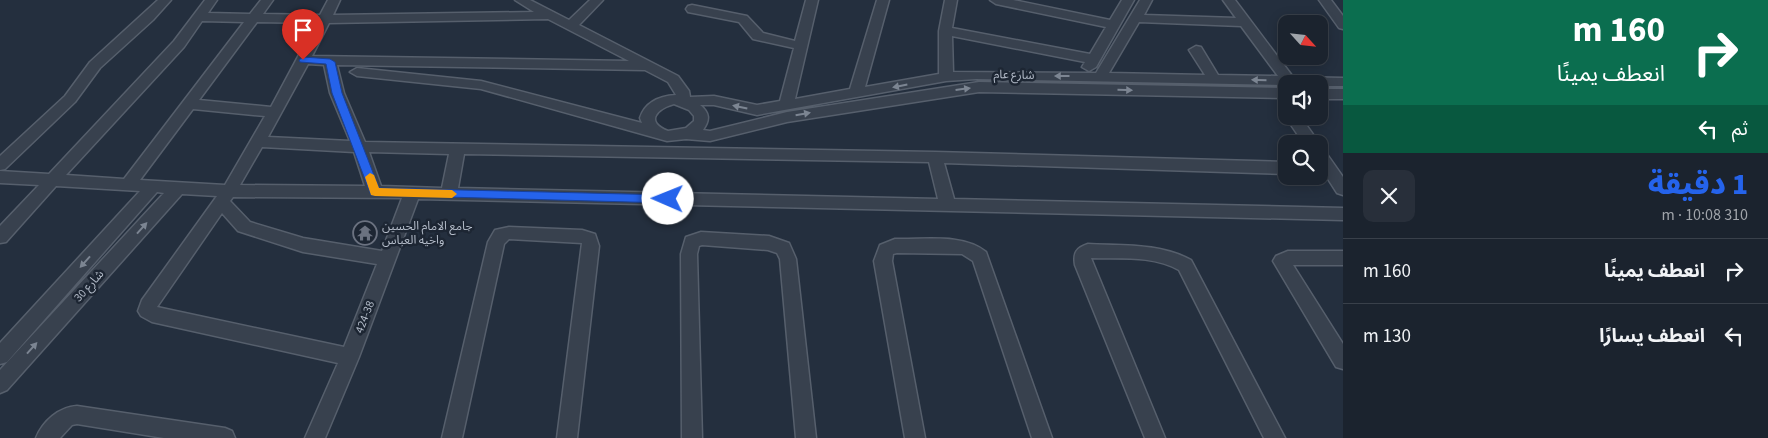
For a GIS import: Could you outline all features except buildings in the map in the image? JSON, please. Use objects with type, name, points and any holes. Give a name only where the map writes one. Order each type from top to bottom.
[{"type":"street","points":[[0,165],[22,140],[49,119],[72,97],[82,80],[94,66],[136,31],[165,0]]},
{"type":"street","points":[[0,237],[179,44],[210,0]]},
{"type":"street","points":[[128,185],[191,104],[266,0]]},
{"type":"street","points":[[334,0],[303,60],[225,197],[148,305],[146,311],[161,316],[350,357]]},
{"type":"street","points":[[520,0],[673,79],[679,85],[686,101]]},
{"type":"street","points":[[571,25],[597,0]]},
{"type":"street","points":[[786,106],[812,0]]},
{"type":"street","points":[[856,94],[883,0]]},
{"type":"street","points":[[946,77],[945,31],[951,0]]},
{"type":"street","points":[[996,0],[1114,25]]},
{"type":"street","points":[[1084,76],[1128,0]]},
{"type":"street","points":[[1100,77],[1146,0]]},
{"type":"street","points":[[1229,0],[1246,22],[1278,80]]},
{"type":"street","points":[[1325,0],[1343,25]]},
{"type":"street","points":[[692,9],[743,19],[748,22],[758,36],[800,46]]},
{"type":"street","points":[[198,17],[323,19],[551,15]]},
{"type":"street","points":[[1135,18],[1246,22]]},
{"type":"street","points":[[945,31],[1093,60]]},
{"type":"street","points":[[1196,50],[1214,80]]},
{"type":"street","points":[[303,60],[331,66],[481,85],[664,135],[681,136],[696,129],[701,122],[701,114],[697,107],[686,101],[664,100],[649,110],[646,117],[648,124],[654,131]]},
{"type":"street","points":[[331,66],[650,66]]},
{"type":"street","points":[[331,66],[337,93],[360,147],[375,192]]},
{"type":"street","name":"شارع عام","points":[[686,101],[707,98],[742,108],[757,110],[946,77],[976,75],[1024,82],[1278,89]]},
{"type":"street","name":"شارع عام","points":[[681,136],[721,134],[787,117],[964,89],[1084,76],[1214,80],[1278,88]]},
{"type":"street","name":"شارع عام","points":[[1328,84],[1343,82]]},
{"type":"street","points":[[1328,94],[1343,94]]},
{"type":"street","points":[[191,104],[274,112]]},
{"type":"street","points":[[681,136],[683,152]]},
{"type":"street","points":[[257,142],[360,147],[935,157],[1278,168]]},
{"type":"street","points":[[449,194],[457,149]]},
{"type":"street","points":[[935,157],[948,205]]},
{"type":"street","points":[[1328,174],[1343,189]]},
{"type":"street","points":[[0,177],[178,188],[225,197],[375,192],[1343,214]]},
{"type":"street","name":"شارع 30","points":[[0,356],[153,186]]},
{"type":"street","name":"شارع 30","points":[[0,384],[178,188]]},
{"type":"street","name":"424-38","points":[[314,438],[350,357],[412,193]]},
{"type":"street","points":[[225,197],[244,227],[303,245],[387,260]]},
{"type":"street","points":[[452,438],[496,242],[501,235],[509,233],[582,236],[589,239],[591,246],[567,438]]},
{"type":"street","points":[[692,438],[689,254],[692,242],[701,238],[769,243],[783,248],[788,259],[806,438]]},
{"type":"street","points":[[915,438],[883,262],[886,250],[895,246],[963,247],[973,251],[980,257],[1042,438]]},
{"type":"street","points":[[1154,438],[1084,265],[1082,256],[1088,251],[1161,254],[1174,257],[1185,265],[1275,438]]},
{"type":"street","points":[[1343,258],[1288,258],[1282,261],[1343,361]]},
{"type":"street","points":[[46,438],[67,416],[77,415],[225,438]]},
{"type":"slow traffic","points":[[370,177],[375,192],[452,194]]},
{"type":"place","name":"جامع الامام الحسين واخيه العباس","points":[[365,233]]},
{"type":"route","points":[[303,60],[330,62],[337,93],[360,147],[375,192],[668,199]]}]
